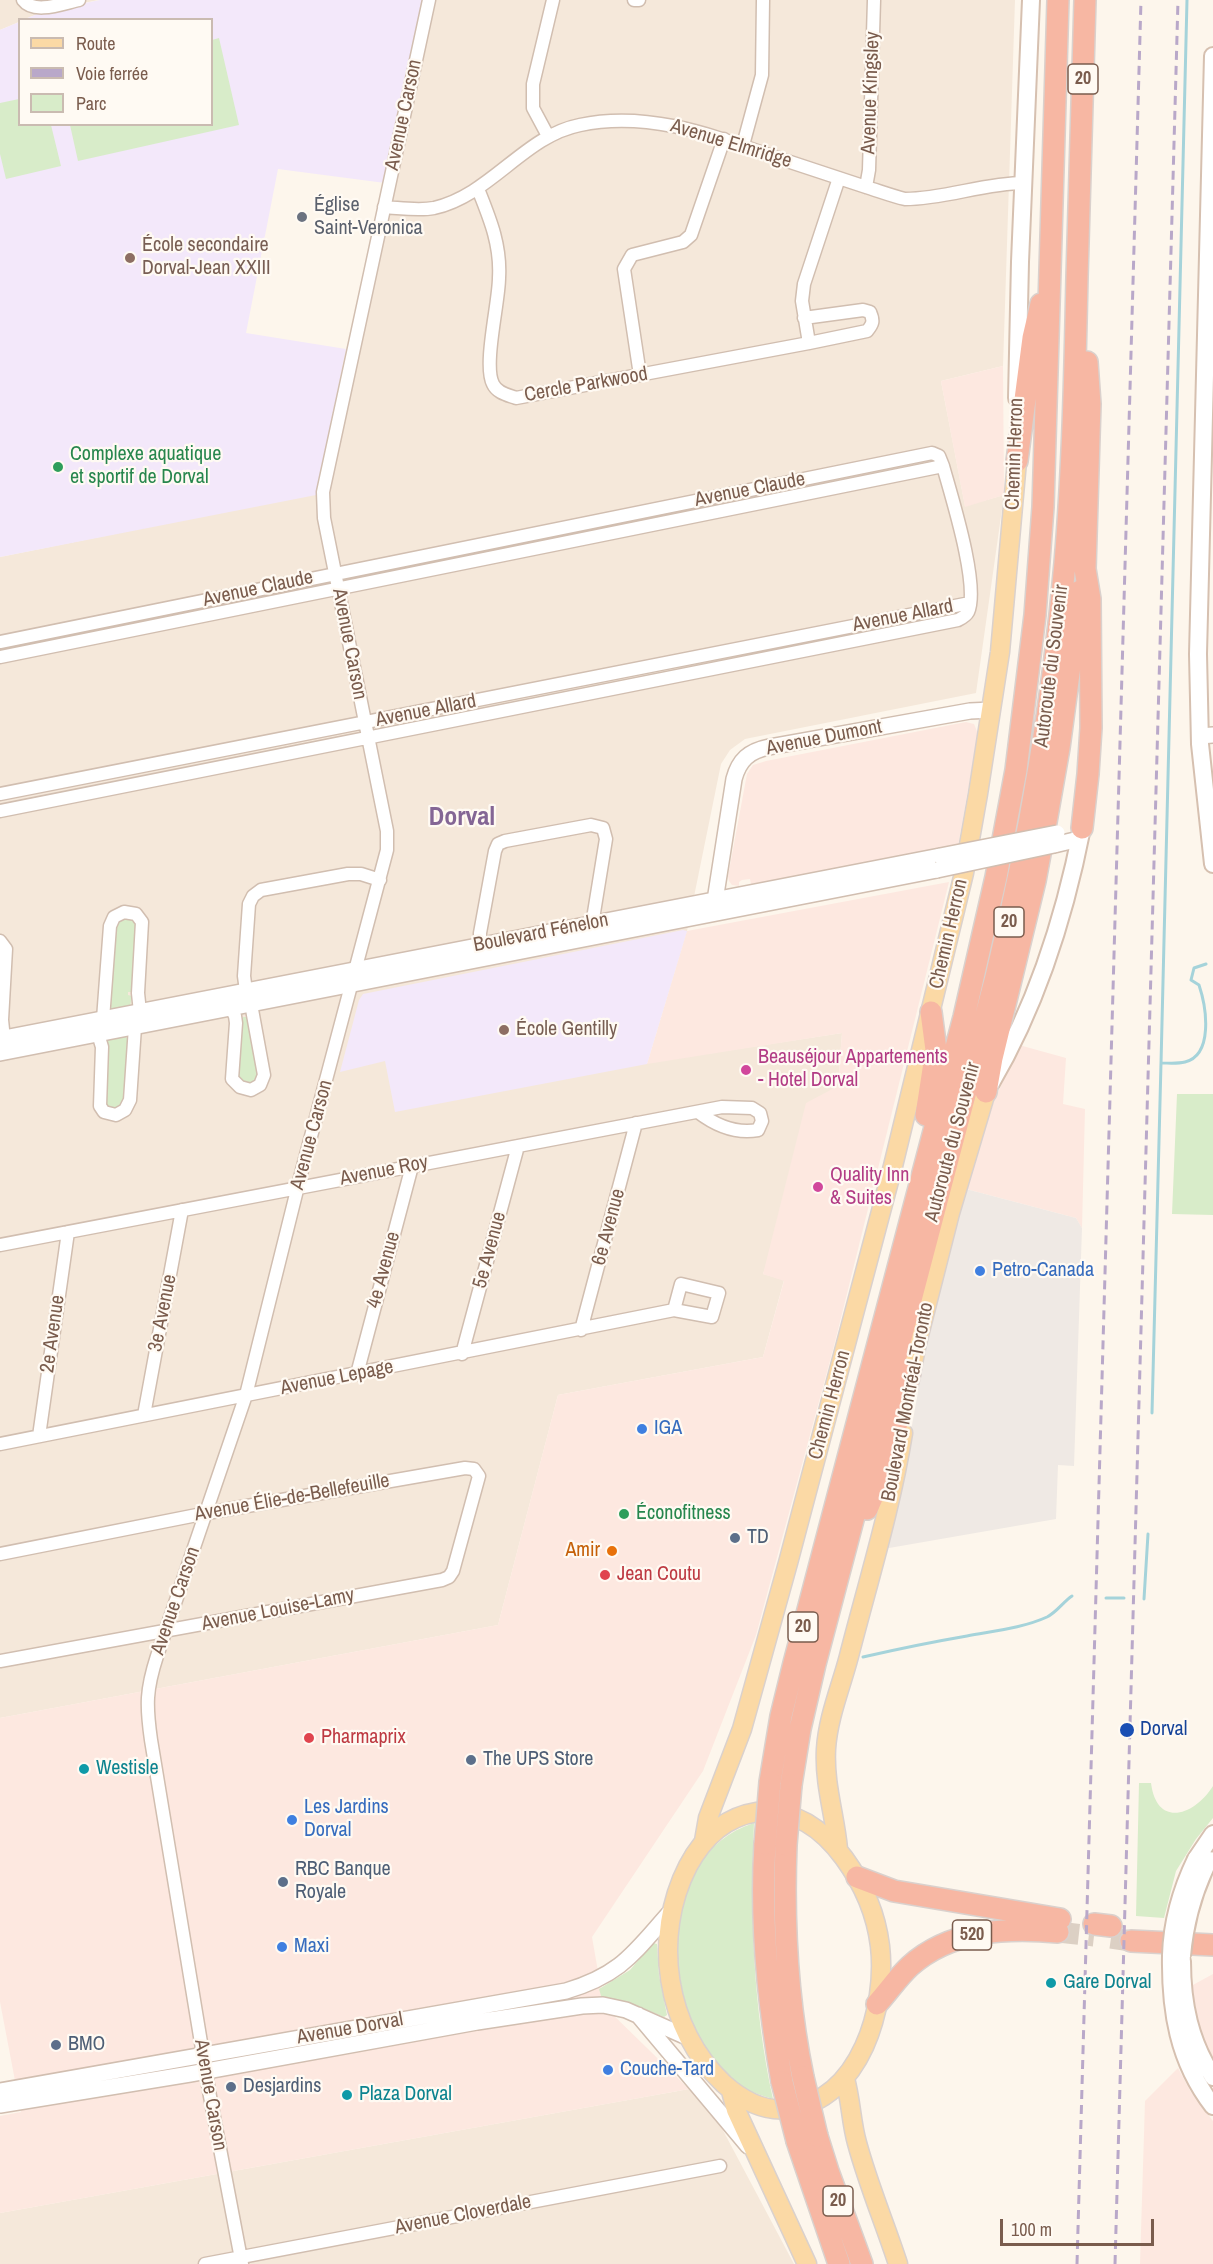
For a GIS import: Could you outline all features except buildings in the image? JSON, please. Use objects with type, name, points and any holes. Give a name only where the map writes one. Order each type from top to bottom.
[{"type":"highway","name":"Autoroute du Souvenir","points":[[862,2264],[828,2171],[803,2077],[794,2026],[786,1956],[784,1898],[775,1844],[770,1782],[786,1691],[980,953],[1002,849],[1020,739],[1035,615],[1043,516],[1058,0]]},
{"type":"highway","name":"Autoroute du Souvenir","points":[[839,2264],[797,2141],[782,2082],[765,1965],[763,1893],[791,1785],[805,1705],[836,1581],[990,1003],[1027,837],[1052,683],[1064,565],[1072,442],[1085,0]]},
{"type":"highway","points":[[1078,246],[1090,404],[1085,570],[1090,599],[1091,728],[1088,784],[1081,834]]},
{"type":"highway","points":[[1017,461],[1033,338],[1051,262]]},
{"type":"highway","points":[[986,1092],[1046,822],[1064,709],[1078,598],[1085,570]]},
{"type":"highway","points":[[918,1188],[936,1050],[931,1012]]},
{"type":"highway","points":[[836,1581],[885,1468],[910,1373]]},
{"type":"highway","name":"520","points":[[857,1877],[894,1891],[1059,1925],[1001,1930],[966,1937],[944,1945],[908,1967],[877,2004]]},
{"type":"highway","points":[[1213,1932],[1112,1932],[1213,1945]]},
{"type":"main road","name":"Chemin Herron","points":[[704,1841],[708,1818],[742,1729],[788,1563],[931,1012],[971,839],[992,710],[1002,630],[1017,461],[1018,340],[1032,0]]},
{"type":"main road","points":[[1213,44],[1198,601],[1206,729],[1206,816],[1213,864]]},
{"type":"main road","name":"Boulevard Montréal-Toronto","points":[[838,1849],[826,1779],[829,1728],[894,1484],[910,1373],[962,1170],[986,1092],[1002,1064],[1047,959],[1064,907],[1081,834]]},
{"type":"main road","points":[[773,1812],[792,1816],[812,1825],[838,1849],[857,1877],[873,1913],[880,1947],[877,2004],[866,2041],[845,2079],[817,2100],[791,2109],[774,2109],[756,2104],[731,2091],[711,2070],[689,2038],[678,2013],[669,1973],[668,1943],[672,1910],[685,1872],[704,1841],[717,1829],[746,1814],[773,1812]]},
{"type":"main road","points":[[1213,1834],[1190,1904],[1177,1956],[1171,1999],[1178,2036],[1192,2075],[1213,2106]]},
{"type":"main road","points":[[1177,1956],[1186,2016],[1197,2048],[1213,2077]]},
{"type":"main road","points":[[845,2079],[851,2100],[852,2121],[858,2146],[898,2264]]},
{"type":"main road","points":[[731,2091],[736,2110],[807,2264]]},
{"type":"street","points":[[23,0],[26,4],[40,8],[79,0]]},
{"type":"street","name":"Avenue Carson","points":[[242,2261],[203,2055],[147,1709],[149,1682],[246,1395],[297,1188],[387,854],[388,836],[324,518],[323,492],[429,0]]},
{"type":"street","points":[[548,136],[533,108],[533,84],[553,0]]},
{"type":"street","points":[[634,0],[639,0]]},
{"type":"street","points":[[743,146],[762,75],[763,0]]},
{"type":"street","name":"Avenue Kingsley","points":[[866,187],[869,170],[874,0]]},
{"type":"street","name":"Avenue Elmridge","points":[[384,207],[434,208],[451,202],[478,189],[548,136],[577,125],[603,121],[676,125],[898,197],[914,199],[1009,183],[1024,183]]},
{"type":"street","points":[[640,375],[624,270],[632,255],[683,242],[691,235],[724,140]]},
{"type":"street","points":[[809,343],[802,301],[804,284],[839,178]]},
{"type":"street","name":"Cercle Parkwood","points":[[478,189],[495,230],[500,277],[490,367],[493,384],[501,393],[516,398],[809,343],[867,331],[872,325],[873,318],[870,312],[863,310],[804,318]]},
{"type":"street","name":"Avenue Claude","points":[[0,642],[932,453],[939,456],[943,466],[0,657]]},
{"type":"street","points":[[943,466],[962,537],[970,586],[970,603]]},
{"type":"street","points":[[551,530],[554,544]]},
{"type":"street","name":"Avenue Allard","points":[[0,794],[970,603],[966,615],[958,620],[0,811]]},
{"type":"street","points":[[106,620],[109,635]]},
{"type":"street","points":[[758,645],[761,659]]},
{"type":"street","points":[[569,682],[572,697]]},
{"type":"street","name":"Avenue Dumont","points":[[714,906],[734,779],[739,765],[746,756],[769,747],[970,711],[992,710]]},
{"type":"street","points":[[119,771],[122,787]]},
{"type":"street","points":[[480,945],[480,933],[498,844],[591,825],[601,827],[606,835],[590,931]]},
{"type":"street","name":"Boulevard Fénelon","points":[[1,1044],[98,1034],[137,1019],[248,998],[351,985],[590,931],[1081,834]]},
{"type":"street","points":[[231,1008],[236,1016],[232,1079],[240,1088],[251,1090],[260,1084],[264,1075],[244,976],[249,904],[253,896],[261,890],[348,874],[360,874],[380,880]]},
{"type":"street","points":[[98,1034],[102,1047],[100,1106],[104,1112],[116,1115],[123,1112],[130,1104],[142,922],[136,914],[120,913],[114,917],[110,926],[103,1019]]},
{"type":"street","name":"Boulevard Fénelon","points":[[1,1044],[103,1019],[137,1019],[231,1008],[248,998],[356,970],[480,945],[590,931]]},
{"type":"street","points":[[0,941],[6,949],[1,1044]]},
{"type":"street","name":"Avenue Roy","points":[[0,1245],[698,1112]]},
{"type":"street","name":"6e Avenue","points":[[581,1330],[636,1124]]},
{"type":"street","name":"5e Avenue","points":[[462,1354],[518,1146]]},
{"type":"street","name":"4e Avenue","points":[[357,1374],[412,1166]]},
{"type":"street","name":"3e Avenue","points":[[144,1415],[182,1210]]},
{"type":"street","name":"2e Avenue","points":[[39,1436],[68,1232]]},
{"type":"street","name":"Avenue Lepage","points":[[0,1444],[462,1354],[674,1310]]},
{"type":"street","name":"Avenue Élie-de-Bellefeuille","points":[[0,1554],[207,1513],[465,1468],[474,1469],[478,1476],[453,1571],[449,1577]]},
{"type":"street","name":"Avenue Louise-Lamy","points":[[0,1661],[449,1577]]},
{"type":"street","name":"Avenue Dorval","points":[[0,2091],[533,1998],[575,1988],[623,1964],[636,1953],[672,1910]]},
{"type":"street","name":"Avenue Dorval","points":[[0,2105],[566,2008],[603,2005],[636,2013],[689,2038]]},
{"type":"street","points":[[636,2013],[761,2162]]},
{"type":"street","name":"Avenue Cloverdale","points":[[205,2264],[242,2261],[720,2166]]},
{"type":"shaded area","points":[[0,0],[98,0],[45,11],[28,18],[18,18],[18,22],[0,30]]},
{"type":"shaded area","name":"École secondaire Dorval-Jean XXIII","points":[[100,0],[425,0],[385,183],[278,169],[246,333],[346,349],[316,495],[0,557],[0,30],[18,22],[18,126],[213,126],[213,18],[28,18],[45,11]]},
{"type":"shaded area","points":[[429,0],[1015,0],[1003,366],[941,381],[965,506],[1004,495],[976,693],[745,739],[730,750],[721,764],[687,931],[647,1063],[842,1033],[838,1086],[763,1274],[784,1280],[763,1357],[558,1395],[498,1625],[0,1718],[0,557],[323,492]]},
{"type":"shaded area","points":[[1003,366],[1004,495],[965,507],[941,381]]},
{"type":"shaded area","points":[[966,722],[974,724],[978,734],[958,846],[760,885],[759,883],[751,884],[750,879],[742,880],[739,886],[732,885],[729,881],[728,876],[747,774],[753,765]]},
{"type":"shaded area","points":[[949,882],[834,1346],[756,1635],[703,1771],[592,1937],[604,2006],[689,2089],[0,2213],[0,2116],[21,2112],[0,2002],[0,1718],[498,1625],[558,1395],[763,1357],[784,1281],[763,1274],[806,1103],[838,1086],[842,1033],[647,1064],[687,931]]},
{"type":"shaded area","name":"École Gentilly","points":[[687,931],[647,1064],[395,1112],[385,1061],[340,1072],[359,1000],[363,994]]},
{"type":"shaded area","points":[[1019,1045],[1066,1058],[1063,1104],[1085,1109],[1082,1228],[1076,1218],[966,1189],[994,1101]]},
{"type":"shaded area","points":[[966,1189],[1076,1218],[1082,1228],[1074,1466],[1058,1465],[1056,1519],[889,1548],[886,1547],[899,1497],[930,1326]]},
{"type":"shaded area","points":[[1213,1974],[1213,2063],[1194,2011],[1191,1986]]},
{"type":"shaded area","points":[[1178,2068],[1191,2092],[1213,2121],[1213,2264],[1140,2264],[1145,2101]]},
{"type":"shaded area","points":[[689,2089],[718,2121],[794,2264],[0,2264],[0,2213]]},
{"type":"green space","points":[[219,38],[239,125],[78,161],[70,126],[213,126],[213,40]]},
{"type":"green space","points":[[18,99],[18,126],[51,126],[61,166],[6,179],[0,154],[0,103]]},
{"type":"green space","points":[[125,918],[134,921],[136,926],[132,992],[128,992],[128,995],[132,996],[130,1006],[111,1009],[115,926],[119,920]]},
{"type":"green space","points":[[243,1017],[248,1017],[258,1075],[251,1083],[243,1082],[238,1077]]},
{"type":"green space","points":[[126,1037],[129,1042],[125,1099],[118,1108],[112,1108],[105,1104],[108,1040]]},
{"type":"green space","points":[[1177,1094],[1213,1094],[1213,1215],[1172,1214]]},
{"type":"green space","points":[[1139,1783],[1151,1783],[1155,1798],[1161,1807],[1169,1812],[1178,1813],[1197,1804],[1213,1786],[1213,1818],[1196,1839],[1176,1871],[1164,1918],[1136,1916]]},
{"type":"green space","points":[[754,1823],[752,1892],[757,1996],[773,2099],[749,2091],[735,2083],[710,2056],[692,2022],[681,1983],[678,1943],[683,1904],[697,1869],[720,1841]]},
{"type":"green space","points":[[653,1943],[657,1944],[659,1975],[667,2015],[664,2017],[633,2004],[602,1999],[599,1989],[630,1970]]},
{"type":"waterway","points":[[1161,1063],[1187,0]]},
{"type":"waterway","points":[[1152,1413],[1161,1063],[1185,1062],[1194,1058],[1200,1050],[1206,1030],[1204,1006],[1199,985],[1191,980],[1194,968],[1206,964]]},
{"type":"waterway","points":[[1144,1599],[1148,1534]]},
{"type":"waterway","points":[[863,1657],[1028,1624],[1051,1615],[1072,1596]]},
{"type":"waterway","points":[[1106,1598],[1124,1598]]},
{"type":"tunnel","points":[[1058,1932],[1094,1936]]},
{"type":"tunnel","points":[[1111,1938],[1131,1941]]},
{"type":"railway","points":[[1077,2264],[1141,0]]},
{"type":"railway","points":[[1115,2264],[1178,0]]},
{"type":"place","name":"Église Saint-Veronica","points":[[302,217]]},
{"type":"place","name":"École secondaire Dorval-Jean XXIII","points":[[130,258]]},
{"type":"place","name":"Complexe aquatique et sportif de Dorval","points":[[58,467]]},
{"type":"place","name":"École Gentilly","points":[[504,1030]]},
{"type":"place","name":"Beauséjour Appartements - Hotel Dorval","points":[[746,1070]]},
{"type":"place","name":"Quality Inn & Suites","points":[[818,1187]]},
{"type":"place","name":"Petro-Canada","points":[[980,1271]]},
{"type":"place","name":"IGA","points":[[642,1429]]},
{"type":"place","name":"Éconofitness","points":[[624,1514]]},
{"type":"place","name":"TD","points":[[735,1538]]},
{"type":"place","name":"Amir","points":[[612,1551]]},
{"type":"place","name":"Jean Coutu","points":[[605,1575]]},
{"type":"place","name":"Dorval","points":[[1127,1730]]},
{"type":"place","name":"Pharmaprix","points":[[309,1738]]},
{"type":"place","name":"The UPS Store","points":[[471,1760]]},
{"type":"place","name":"Westisle","points":[[84,1769]]},
{"type":"place","name":"Les Jardins Dorval","points":[[292,1820]]},
{"type":"place","name":"RBC Banque Royale","points":[[283,1882]]},
{"type":"place","name":"Maxi","points":[[282,1947]]},
{"type":"place","name":"Gare Dorval","points":[[1051,1983]]},
{"type":"place","name":"BMO","points":[[56,2045]]},
{"type":"place","name":"Couche-Tard","points":[[608,2070]]},
{"type":"place","name":"Desjardins","points":[[231,2087]]},
{"type":"place","name":"Plaza Dorval","points":[[347,2095]]},
{"type":"district","name":"Dorval","points":[[462,818]]}]
